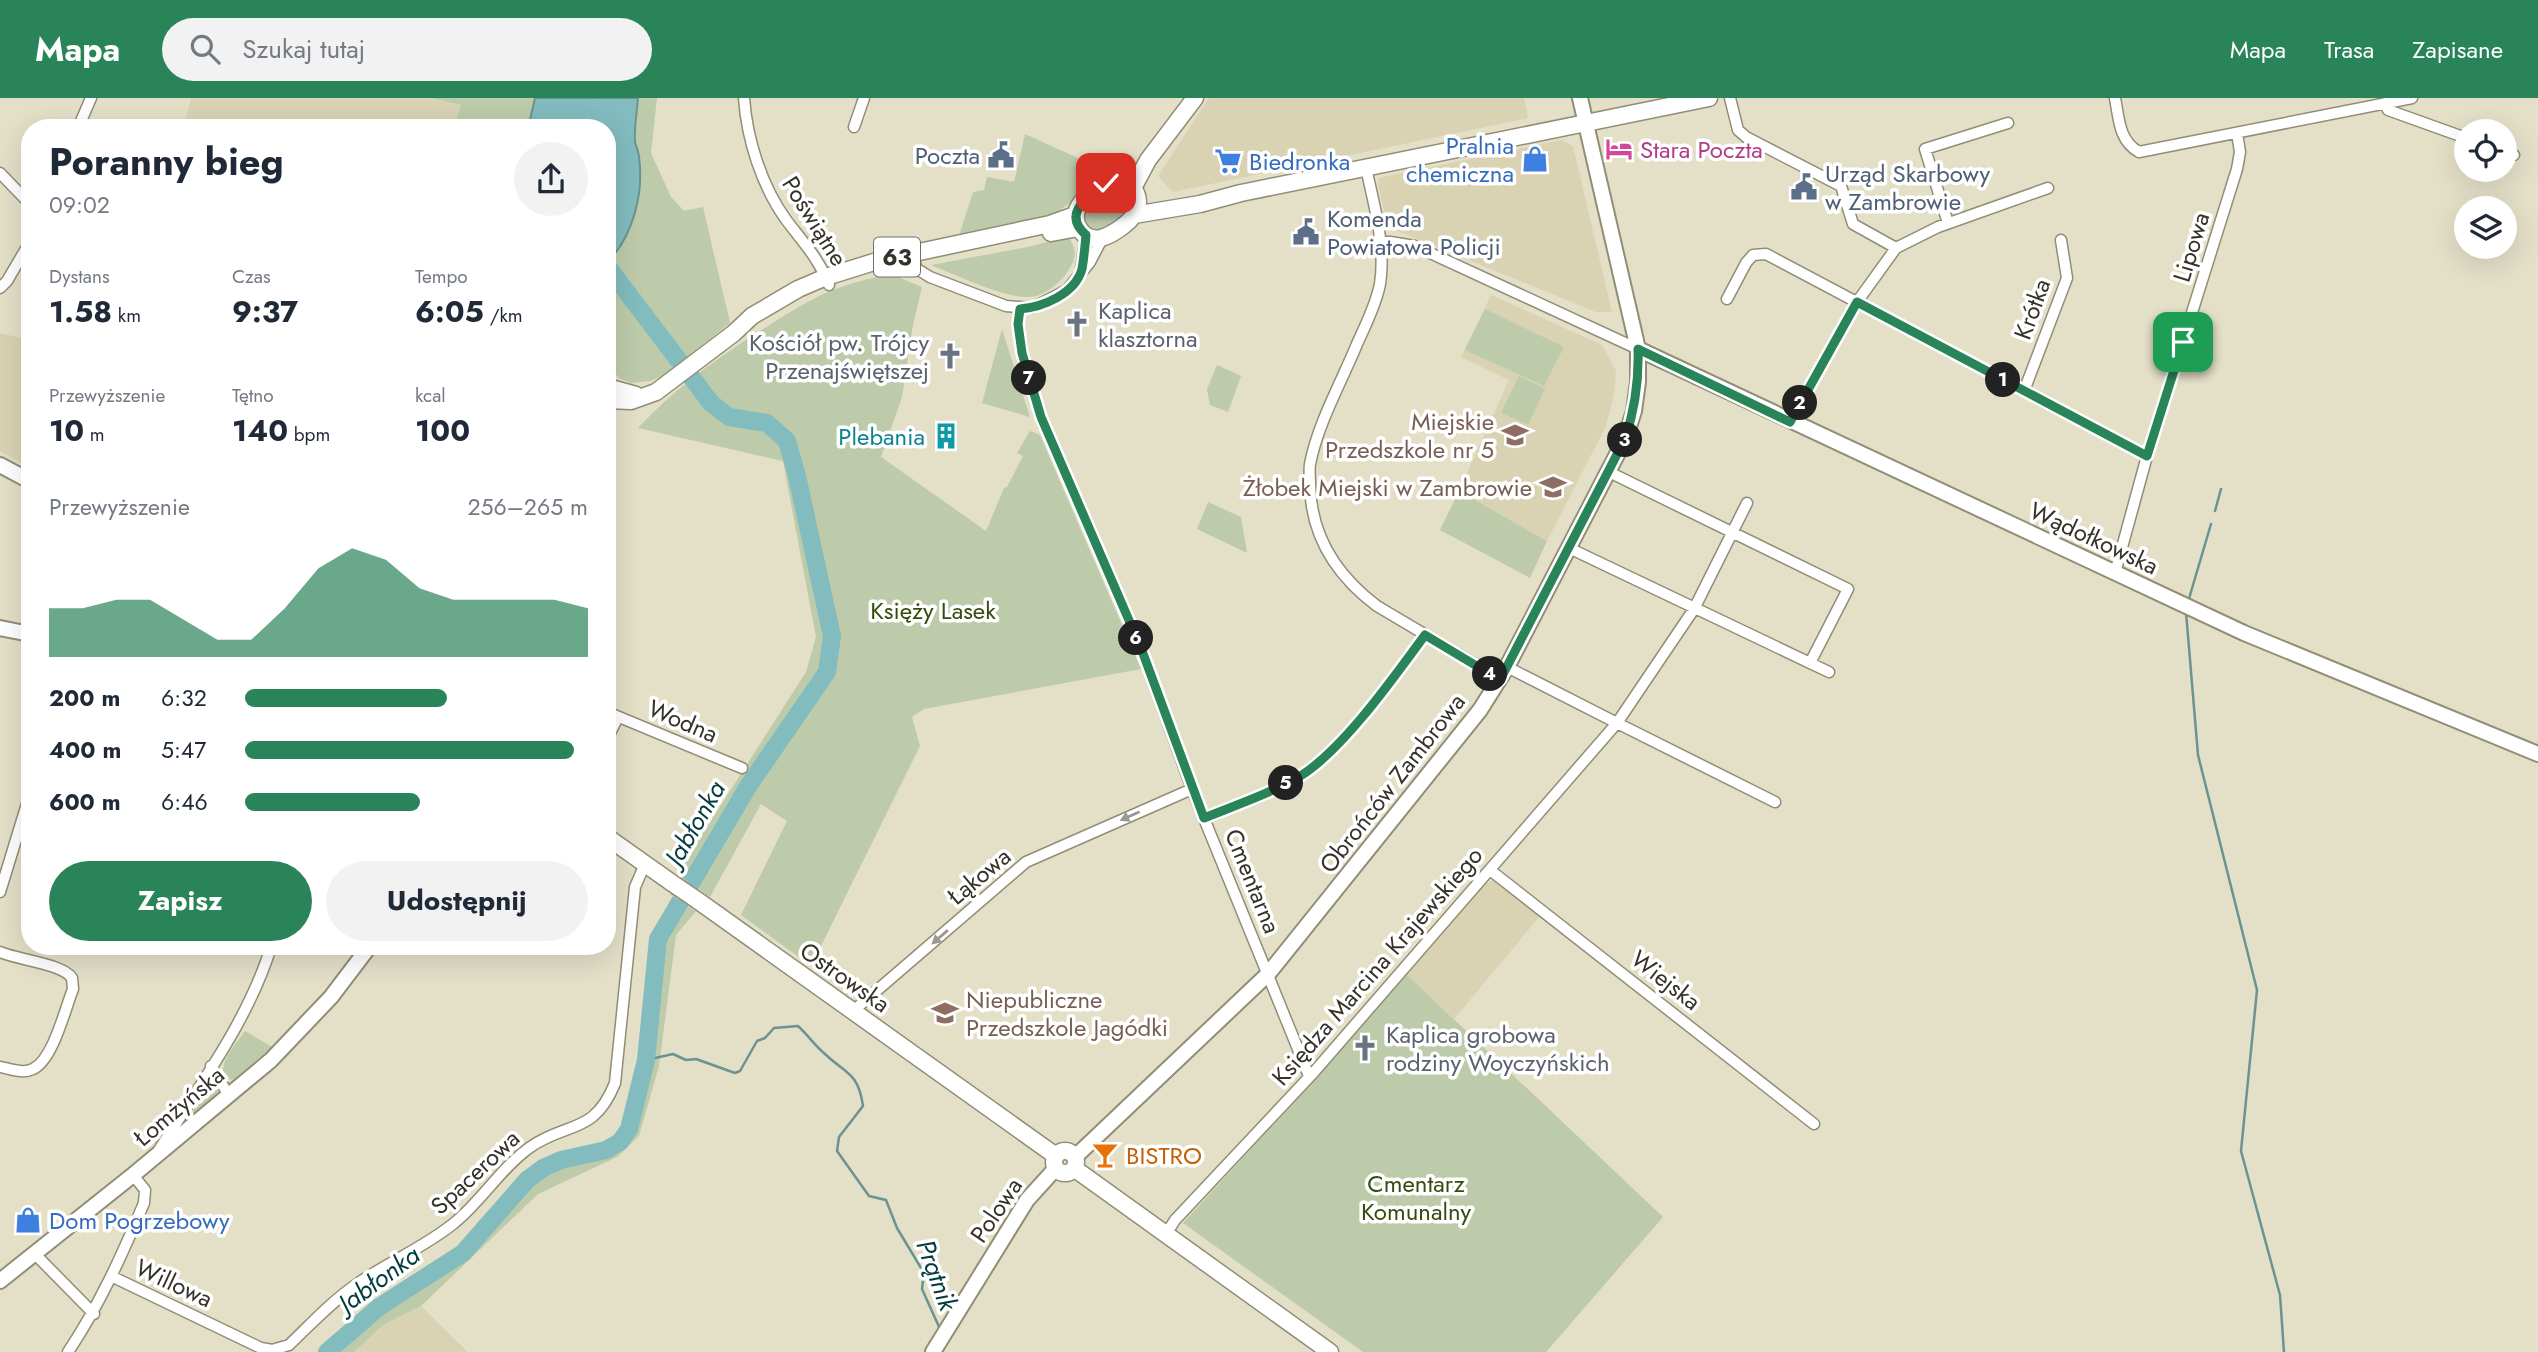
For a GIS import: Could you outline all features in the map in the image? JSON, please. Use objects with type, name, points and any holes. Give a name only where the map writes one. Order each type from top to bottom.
[{"type":"main road","points":[[1134,215],[1131,188],[1151,144],[1184,98]]},
{"type":"main road","points":[[1131,188],[1148,160],[1195,98]]},
{"type":"main road","points":[[1102,237],[1115,231],[1134,215],[1200,204],[1241,193],[1709,98]]},
{"type":"main road","points":[[1080,226],[1083,202],[1106,183],[1131,188],[1155,202],[1241,193]]},
{"type":"main road","name":"63","points":[[616,400],[631,401],[645,397],[669,383],[752,316],[779,299],[877,261],[913,258],[1037,227],[1080,226],[1096,239],[1102,237]]},
{"type":"main road","points":[[616,389],[645,397]]},
{"type":"main road","name":"Ostrowska","points":[[616,843],[853,1011],[1056,1162]]},
{"type":"main road","points":[[1056,1162],[1063,1173],[1070,1173],[1075,1163],[1166,1234],[1330,1352]]},
{"type":"street","points":[[82,119],[91,98]]},
{"type":"street","name":"Poświątne","points":[[744,98],[755,154],[766,184],[787,221],[817,258],[827,281]]},
{"type":"street","points":[[854,127],[864,98]]},
{"type":"street","name":"Obrońców Zambrowa","points":[[1075,1163],[1268,974],[1480,710],[1503,673],[1625,439],[1634,411],[1638,382],[1638,349],[1580,98]]},
{"type":"street","points":[[1730,98],[1738,130],[1745,137],[1841,186],[1853,224],[1896,248]]},
{"type":"street","points":[[2115,98],[2124,139],[2130,147],[2139,152],[2412,98]]},
{"type":"street","points":[[2385,103],[2388,110],[2454,134]]},
{"type":"street","points":[[1948,223],[1925,149],[2008,123]]},
{"type":"street","name":"Lipowa","points":[[2115,573],[2147,456],[2237,169],[2240,152],[2237,133]]},
{"type":"street","points":[[1366,168],[1379,242],[1380,284],[1315,443],[1310,466],[1310,502],[1319,534],[1329,556],[1342,576],[1377,606],[1425,635],[1617,723],[1775,802]]},
{"type":"street","points":[[0,173],[21,195]]},
{"type":"street","points":[[1790,422],[1857,302],[1896,248],[1948,223],[2048,188]]},
{"type":"street","points":[[1080,226],[1082,270]]},
{"type":"street","points":[[913,258],[917,269],[930,277],[1006,306],[1032,308],[1068,290],[1090,262],[1102,237]]},
{"type":"street","name":"Krótka","points":[[2024,391],[2067,278],[2061,240]]},
{"type":"street","points":[[1379,242],[1415,246],[1638,349]]},
{"type":"street","points":[[1727,299],[1746,263],[1753,255],[1766,254],[2147,456]]},
{"type":"street","points":[[0,288],[21,257]]},
{"type":"street","name":"Cmentarna","points":[[1020,309],[1018,324],[1022,353],[1041,417],[1141,648],[1192,789],[1309,1076]]},
{"type":"street","name":"Wądołkowska","points":[[1638,349],[2297,657],[2538,754]]},
{"type":"street","points":[[0,465],[21,476]]},
{"type":"street","points":[[1609,472],[1848,589],[1810,663]]},
{"type":"street","name":"Księdza Marcina Krajewskiego","points":[[1166,1234],[1175,1220],[1309,1076],[1617,723],[1694,609],[1747,503]]},
{"type":"street","points":[[1569,548],[1829,672]]},
{"type":"street","points":[[0,628],[21,632]]},
{"type":"street","points":[[1204,818],[1287,783],[1314,766],[1363,714],[1425,635]]},
{"type":"street","points":[[616,720],[618,716]]},
{"type":"street","name":"Wodna","points":[[618,716],[742,768]]},
{"type":"street","name":"Łąkowa","points":[[853,1011],[1026,862],[1192,789]]},
{"type":"street","points":[[0,892],[21,823]]},
{"type":"street","name":"Spacerowa","points":[[282,1348],[289,1345],[358,1282],[418,1248],[455,1222],[531,1146],[589,1121],[605,1105],[615,1083],[635,887],[645,864]]},
{"type":"street","name":"Wiejska","points":[[1490,870],[1814,1124]]},
{"type":"street","points":[[0,952],[17,959],[62,969],[72,978],[73,989],[47,1057],[34,1069],[21,1071],[0,1067]]},
{"type":"street","points":[[153,1159],[242,1018],[261,980],[269,955]]},
{"type":"street","name":"Łomżyńska","points":[[0,1281],[134,1175],[271,1060],[331,997],[363,955]]},
{"type":"street","points":[[211,1066],[228,1094]]},
{"type":"street","name":"Polowa","points":[[935,1349],[1027,1200],[1056,1162]]},
{"type":"street","name":"Willowa","points":[[134,1175],[145,1190],[146,1196],[113,1277],[261,1348],[282,1348]]},
{"type":"street","points":[[34,1253],[94,1314]]},
{"type":"street","points":[[68,1352],[94,1314],[113,1277]]},
{"type":"shaded area","points":[[191,98],[431,98],[461,105],[457,119],[186,119]]},
{"type":"shaded area","points":[[1209,98],[1524,98],[1528,118],[1173,192],[1158,176]]},
{"type":"shaded area","points":[[1561,140],[1573,146],[1612,312],[1596,312],[1388,227],[1378,185],[1379,178]]},
{"type":"shaded area","points":[[1491,295],[1602,345],[1616,371],[1614,395],[1606,426],[1547,541],[1459,491],[1509,380],[1461,357]]},
{"type":"shaded area","points":[[0,333],[21,338],[21,464],[0,451]]},
{"type":"shaded area","points":[[1493,880],[1540,916],[1454,1019],[1405,973],[1467,895]]},
{"type":"shaded area","points":[[421,1306],[468,1352],[354,1352],[383,1325]]},
{"type":"green space","points":[[431,98],[535,98],[530,119],[457,119],[461,105]]},
{"type":"green space","points":[[638,98],[657,98],[651,153],[671,197],[684,211],[703,207],[730,323],[663,376],[650,381],[631,383],[616,374],[616,254],[639,157],[635,142]]},
{"type":"green space","points":[[1025,134],[1091,164],[1083,187],[1074,199],[1055,214],[959,236],[973,192],[984,190],[987,177],[1014,182]]},
{"type":"green space","points":[[1117,187],[1128,194],[1131,201],[1124,213],[1109,227],[1096,230],[1089,228],[1083,218],[1088,208],[1101,195]]},
{"type":"green space","points":[[1063,238],[1070,239],[1074,249],[1072,265],[1056,284],[1036,296],[999,292],[931,265],[1028,247]]},
{"type":"green space","name":"Księży Lasek","points":[[891,274],[922,287],[902,397],[881,457],[986,531],[1004,488],[1023,456],[1017,453],[1030,431],[1040,435],[1141,669],[924,709],[912,717],[920,746],[811,966],[741,915],[787,821],[761,804],[710,897],[677,874],[806,672],[816,637],[783,461],[638,428],[694,377],[787,314],[836,289]]},
{"type":"green space","points":[[1485,309],[1564,347],[1544,386],[1465,350]]},
{"type":"green space","points":[[1002,329],[1030,417],[982,403]]},
{"type":"green space","points":[[1217,365],[1241,376],[1228,412],[1210,405],[1207,389]]},
{"type":"green space","points":[[1519,376],[1545,389],[1528,425],[1501,413]]},
{"type":"green space","points":[[1459,491],[1547,541],[1530,578],[1440,530]]},
{"type":"green space","points":[[1208,502],[1241,517],[1247,553],[1197,529]]},
{"type":"green space","points":[[683,903],[696,911],[676,935],[659,1066],[639,1136],[617,1157],[538,1194],[421,1306],[383,1325],[354,1352],[334,1352],[392,1304],[429,1285],[464,1258],[540,1178],[562,1165],[610,1154],[621,1145],[630,1132],[650,1069],[665,938]]},
{"type":"green space","name":"Cmentarz Komunalny","points":[[1405,973],[1663,1217],[1546,1352],[1363,1352],[1183,1223],[1308,1087]]},
{"type":"green space","points":[[245,1031],[272,1047],[234,1079],[225,1080],[225,1061]]},
{"type":"green space","points":[[209,1080],[220,1093],[179,1128],[178,1127]]},
{"type":"water","points":[[535,98],[638,98],[635,142],[640,171],[638,200],[630,227],[616,252],[616,119],[530,119]]},
{"type":"waterway","name":"Jabłonka","points":[[327,1352],[379,1307],[463,1253],[527,1180],[543,1168],[561,1160],[606,1150],[620,1142],[629,1129],[646,1060],[658,939],[749,785],[827,672],[832,636],[787,441],[767,423],[729,417],[711,403],[616,278]]},
{"type":"waterway","points":[[2215,511],[2221,489]]},
{"type":"waterway","points":[[2188,602],[2211,524]]},
{"type":"waterway","points":[[2186,612],[2198,755],[2257,990],[2241,1151],[2280,1295],[2284,1352]]},
{"type":"waterway","name":"Prątnik","points":[[646,1060],[673,1054],[735,1073],[740,1071],[757,1041],[765,1038],[774,1028],[798,1026],[821,1051],[850,1075],[858,1086],[863,1106],[839,1137],[837,1151],[869,1196],[886,1200],[897,1228],[924,1273],[922,1289],[940,1329]]},
{"type":"tunnel","points":[[674,897],[686,880]]},
{"type":"place","name":"Stara Poczta","points":[[1619,149]]},
{"type":"place","name":"Poczta","points":[[1001,155]]},
{"type":"place","name":"Pralnia chemiczna","points":[[1535,159]]},
{"type":"place","name":"Biedronka","points":[[1228,161]]},
{"type":"place","name":"Urząd Skarbowy w Zambrowie","points":[[1804,187]]},
{"type":"place","name":"Komenda Powiatowa Policji","points":[[1306,232]]},
{"type":"place","name":"Kaplica klasztorna","points":[[1077,324]]},
{"type":"place","name":"Kościół pw. Trójcy Przenajświętszej","points":[[950,356]]},
{"type":"place","name":"Miejskie Przedszkole nr 5","points":[[1515,435]]},
{"type":"place","name":"Plebania","points":[[946,436]]},
{"type":"place","name":"Żłobek Miejski w Zambrowie","points":[[1553,487]]},
{"type":"place","name":"Niepubliczne Przedszkole Jagódki","points":[[945,1013]]},
{"type":"place","name":"Kaplica grobowa rodziny Woyczyńskich","points":[[1365,1048]]},
{"type":"place","name":"BISTRO","points":[[1105,1155]]},
{"type":"place","name":"Dom Pogrzebowy","points":[[28,1220]]},
{"type":"route","points":[[1106,183],[1083,202],[1076,215],[1078,228],[1086,235],[1082,270],[1068,290],[1056,298],[1032,308],[1020,309],[1018,324],[1022,353],[1041,417],[1141,648],[1204,818],[1287,783],[1314,766],[1363,714],[1425,635],[1500,680],[1625,439],[1634,411],[1638,382],[1638,349],[1790,422],[1857,302],[2147,456],[2183,342]]}]
